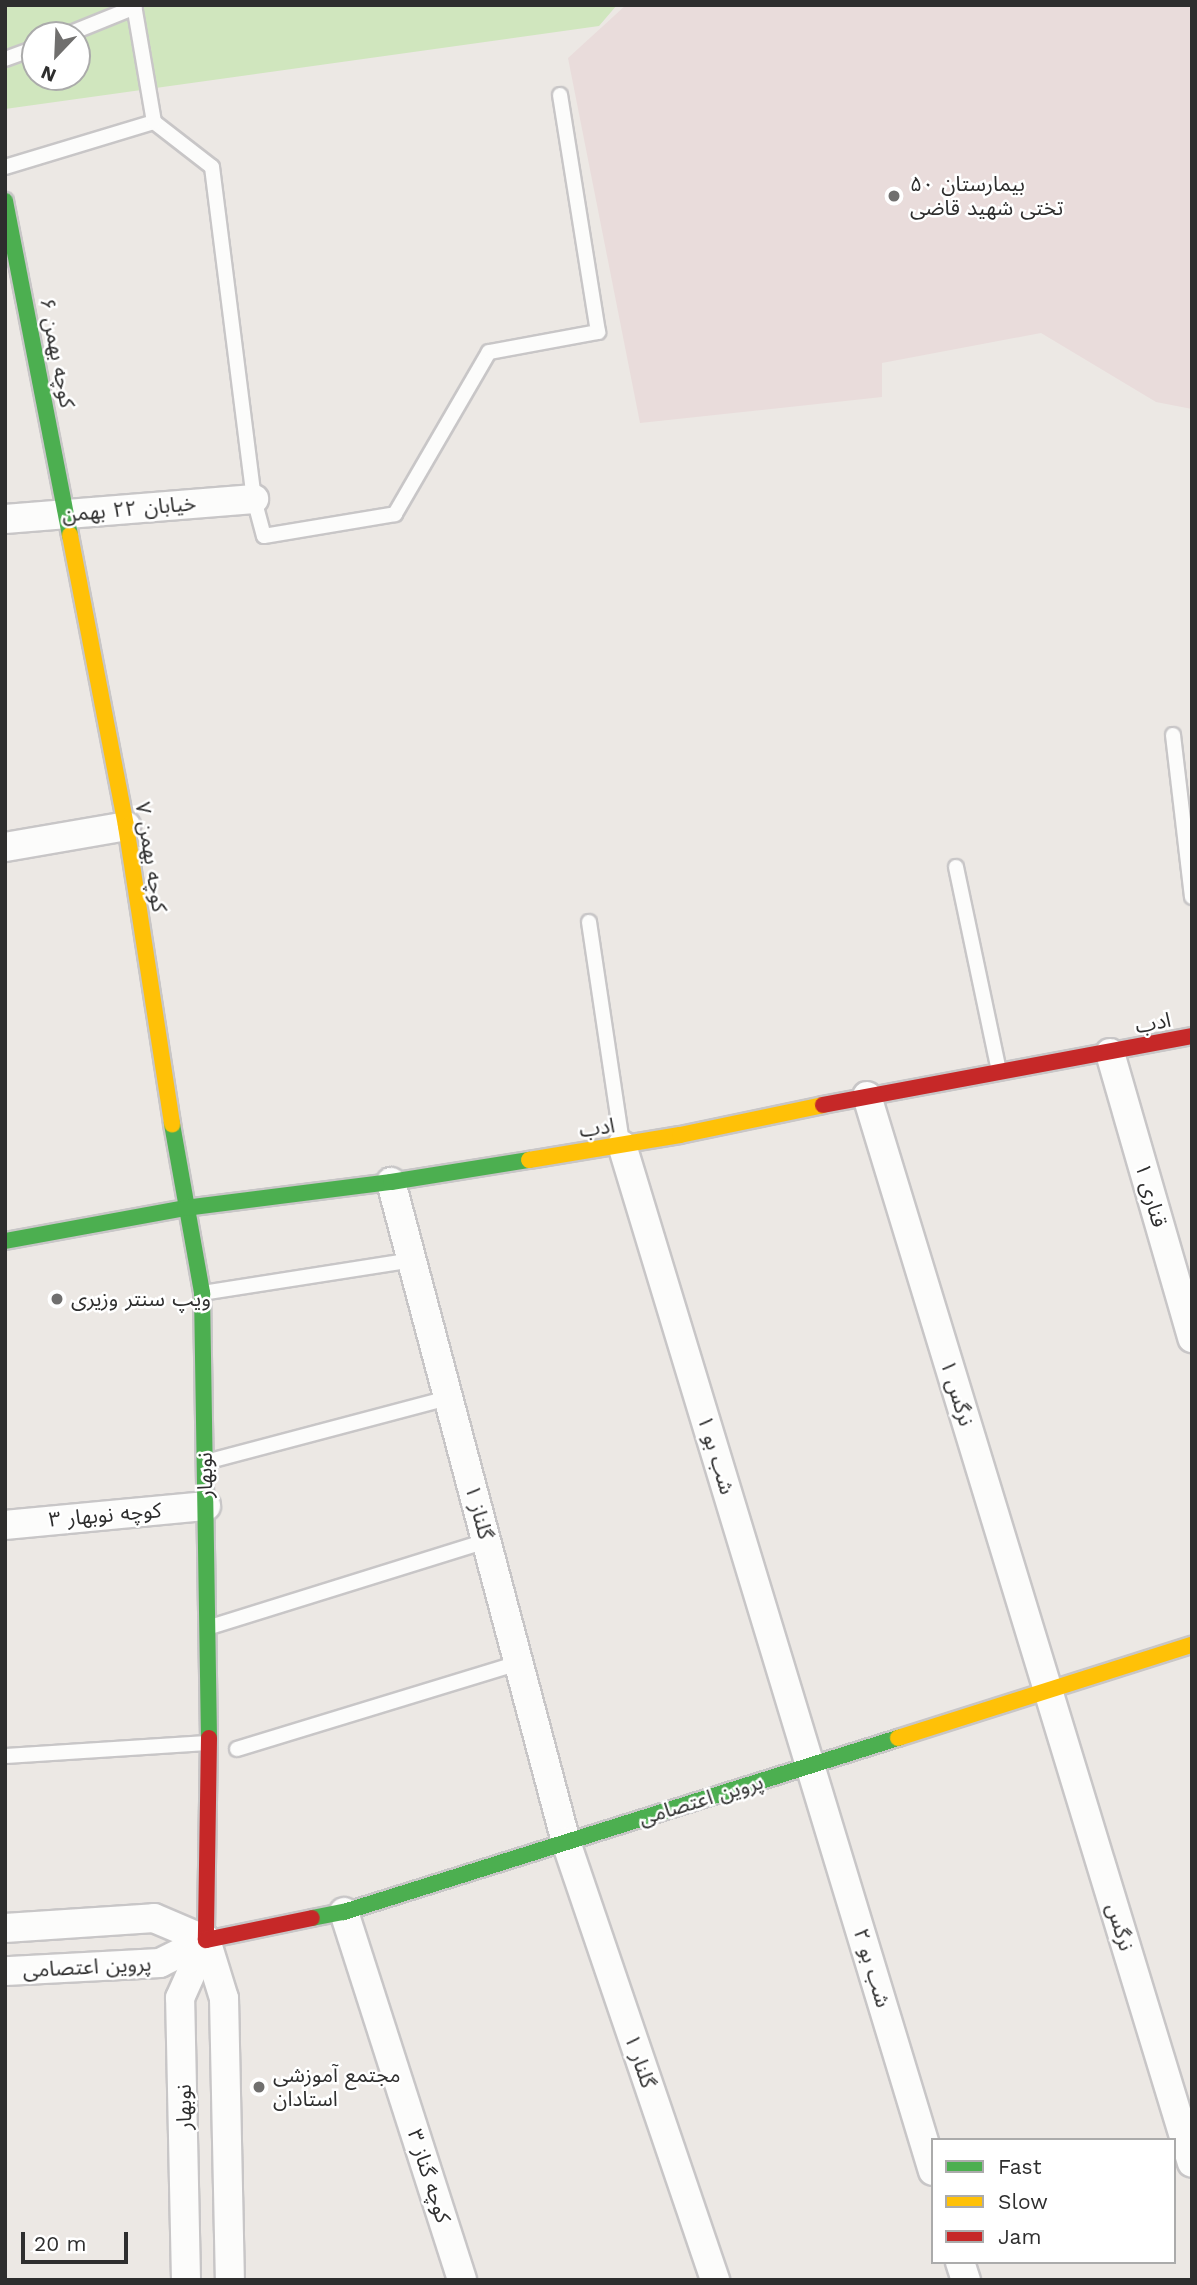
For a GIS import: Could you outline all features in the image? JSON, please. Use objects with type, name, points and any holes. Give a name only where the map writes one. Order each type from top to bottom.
[{"type":"street","name":"کوچه بهمن ۶","points":[[5,201],[67,514]]},
{"type":"street","name":"خیابان ۲۲ بهمن","points":[[5,519],[254,499]]},
{"type":"street","name":"کوچه بهمن ۷","points":[[67,514],[126,826],[185,1208]]},
{"type":"street","points":[[5,847],[126,826]]},
{"type":"street","name":"ادب","points":[[5,1241],[185,1208],[391,1182],[622,1145],[867,1096],[1192,1036]]},
{"type":"street","name":"قناری ۱","points":[[1110,1053],[1192,1338]]},
{"type":"street","name":"نرگس ۱","points":[[867,1096],[1048,1690]]},
{"type":"street","name":"شب بو ۱","points":[[622,1145],[811,1765]]},
{"type":"street","name":"گلناز ۱","points":[[391,1182],[566,1842]]},
{"type":"street","name":"نوبهار","points":[[185,1208],[202,1293],[209,1743],[206,1940],[224,1998],[230,2280]]},
{"type":"street","name":"کوچه نوبهار ۳","points":[[5,1524],[206,1506]]},
{"type":"street","name":"پروین اعتصامی","points":[[5,1971],[160,1963],[206,1940],[344,1912],[1192,1645]]},
{"type":"street","name":"نرگس","points":[[1048,1690],[1192,2163]]},
{"type":"street","name":"شب بو ۲","points":[[811,1765],[931,2164]]},
{"type":"street","name":"گلنار ۱","points":[[566,1842],[715,2280]]},
{"type":"street","name":"کوچه گناز ۳","points":[[344,1912],[463,2280]]},
{"type":"street","name":"پروین اعتصامی","points":[[5,1928],[154,1918],[206,1940]]},
{"type":"street","name":"نوبهار","points":[[186,2280],[180,1998],[206,1940]]},
{"type":"lane","points":[[120,5],[135,6]]},
{"type":"lane","points":[[91,24],[135,6]]},
{"type":"lane","points":[[135,6],[154,122],[212,167],[254,499],[264,536],[394,514],[489,352],[598,332],[560,95]]},
{"type":"lane","points":[[5,167],[154,122]]},
{"type":"lane","points":[[1173,735],[1192,897]]},
{"type":"lane","points":[[956,867],[999,1073]]},
{"type":"lane","points":[[589,922],[622,1145]]},
{"type":"lane","points":[[202,1293],[412,1260]]},
{"type":"lane","points":[[205,1462],[449,1398]]},
{"type":"lane","points":[[207,1628],[486,1541]]},
{"type":"lane","points":[[237,1749],[519,1662]]},
{"type":"lane","points":[[5,1756],[209,1743]]},
{"type":"shaded area","name":"بیمارستان ۵۰ تختی شهید قاضی","points":[[626,5],[1192,5],[1192,409],[1156,402],[1041,333],[882,363],[882,397],[640,423],[568,58]]},
{"type":"green space","points":[[5,5],[617,5],[599,26],[5,109]]},
{"type":"traffic: fast","points":[[5,201],[70,535]]},
{"type":"traffic: fast","points":[[172,1124],[202,1293],[209,1738]]},
{"type":"traffic: fast","points":[[5,1241],[185,1208],[391,1182],[529,1160]]},
{"type":"traffic: fast","points":[[312,1918],[344,1912],[898,1738]]},
{"type":"traffic: slow","points":[[70,535],[126,826],[172,1124]]},
{"type":"traffic: slow","points":[[529,1160],[680,1135],[823,1105]]},
{"type":"traffic: slow","points":[[898,1738],[1192,1645]]},
{"type":"traffic: jam","points":[[823,1105],[1192,1036]]},
{"type":"traffic: jam","points":[[209,1738],[206,1940],[312,1918]]},
{"type":"place","name":"بیمارستان ۵۰ تختی شهید قاضی","points":[[894,196]]},
{"type":"place","name":"ویپ سنتر وزیری","points":[[57,1299]]},
{"type":"place","name":"مجتمع آموزشی استادان","points":[[259,2087]]}]
